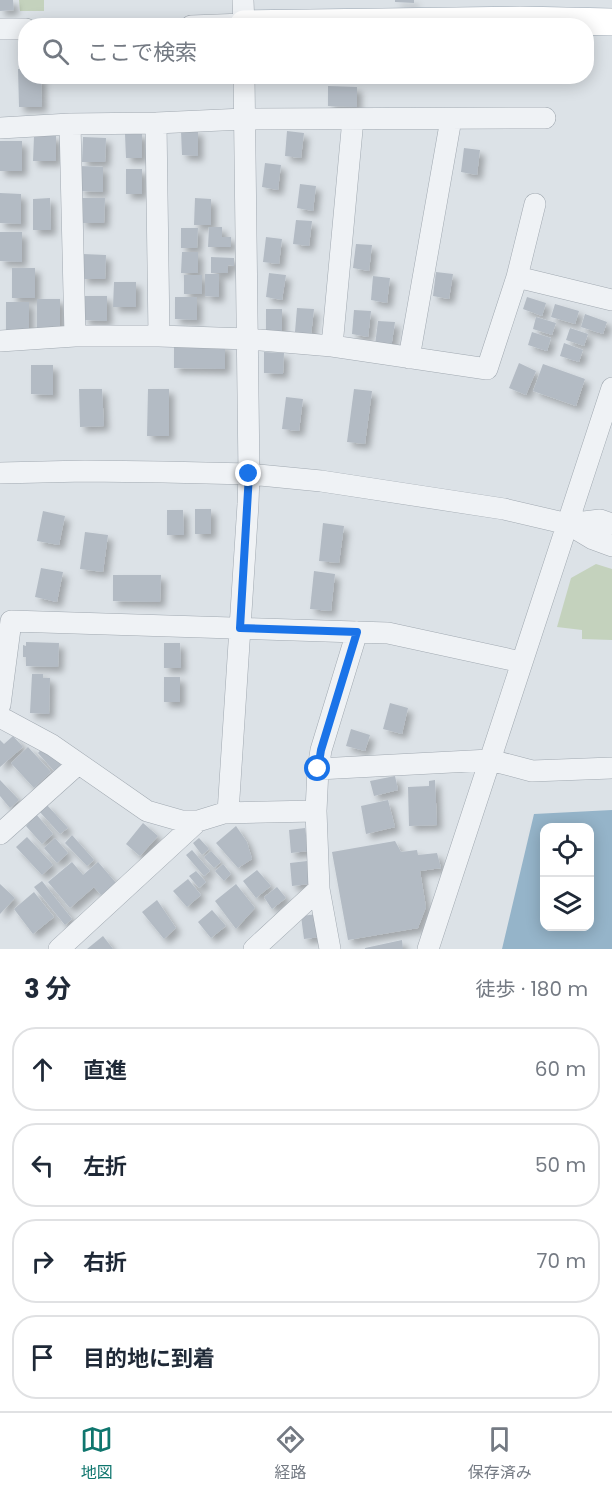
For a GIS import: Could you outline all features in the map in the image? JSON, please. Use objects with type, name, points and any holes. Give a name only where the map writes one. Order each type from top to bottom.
[{"type":"main road","points":[[244,17],[336,18]]},
{"type":"main road","points":[[594,22],[612,22]]},
{"type":"street","points":[[0,29],[18,29]]},
{"type":"street","points":[[228,813],[249,474],[244,84]]},
{"type":"street","points":[[0,128],[244,119],[545,118]]},
{"type":"street","points":[[332,346],[353,119]]},
{"type":"street","points":[[409,358],[452,119]]},
{"type":"street","points":[[156,123],[159,336]]},
{"type":"street","points":[[70,124],[75,336]]},
{"type":"street","points":[[0,341],[75,336],[248,339],[332,346],[487,369],[517,278],[535,204]]},
{"type":"street","points":[[517,278],[612,300]]},
{"type":"street","points":[[428,949],[612,388]]},
{"type":"street","points":[[0,473],[85,471],[249,474],[321,481],[504,509],[568,524],[593,539],[612,546]]},
{"type":"street","points":[[568,524],[600,520],[612,524]]},
{"type":"street","points":[[0,705],[11,621],[388,633],[521,662]]},
{"type":"street","points":[[330,949],[319,889],[316,811],[318,769],[321,750],[357,632]]},
{"type":"street","points":[[0,717],[52,745],[147,811],[182,821],[198,821],[228,813],[316,811]]},
{"type":"street","points":[[318,769],[490,760],[532,771],[612,768]]},
{"type":"street","points":[[0,834],[78,764]]},
{"type":"street","points":[[59,949],[198,821]]},
{"type":"street","points":[[254,949],[319,889]]},
{"type":"green space","points":[[19,0],[44,0],[44,11],[20,11]]},
{"type":"green space","points":[[596,564],[612,569],[612,640],[582,639],[582,630],[557,627],[571,578]]},
{"type":"water","points":[[612,810],[612,949],[502,949],[534,814]]},
{"type":"building","points":[[0,0],[13,0],[14,10],[0,11]]},
{"type":"building","points":[[395,0],[414,0],[414,3],[395,2]]},
{"type":"building","points":[[18,84],[41,84],[42,107],[19,107]]},
{"type":"building","points":[[328,86],[357,87],[357,107],[328,106]]},
{"type":"building","points":[[198,130],[198,156],[182,155],[181,131]]},
{"type":"building","points":[[287,131],[304,133],[301,158],[285,156]]},
{"type":"building","points":[[142,133],[142,158],[126,158],[125,134]]},
{"type":"building","points":[[34,136],[56,136],[56,161],[33,161]]},
{"type":"building","points":[[83,137],[106,138],[105,162],[82,162]]},
{"type":"building","points":[[0,141],[22,141],[22,171],[0,171]]},
{"type":"building","points":[[464,148],[480,150],[477,175],[461,172]]},
{"type":"building","points":[[265,163],[281,165],[278,190],[262,187]]},
{"type":"building","points":[[80,166],[103,167],[103,192],[80,191]]},
{"type":"building","points":[[126,169],[142,169],[142,194],[126,194]]},
{"type":"building","points":[[300,184],[316,186],[313,211],[297,208]]},
{"type":"building","points":[[0,193],[21,194],[21,224],[0,223]]},
{"type":"building","points":[[50,198],[51,230],[33,230],[33,199]]},
{"type":"building","points":[[82,198],[105,198],[104,223],[81,223]]},
{"type":"building","points":[[195,198],[211,199],[211,225],[194,225]]},
{"type":"building","points":[[296,220],[312,221],[309,246],[293,244]]},
{"type":"building","points":[[209,227],[222,227],[222,237],[231,237],[231,247],[208,247]]},
{"type":"building","points":[[181,228],[198,228],[197,248],[181,248]]},
{"type":"building","points":[[0,232],[22,232],[22,262],[0,261]]},
{"type":"building","points":[[266,237],[282,239],[279,264],[263,262]]},
{"type":"building","points":[[356,244],[372,245],[369,271],[353,268]]},
{"type":"building","points":[[182,252],[198,252],[198,273],[181,273]]},
{"type":"building","points":[[83,254],[106,255],[105,279],[82,279]]},
{"type":"building","points":[[211,257],[234,258],[234,266],[228,265],[228,273],[211,273]]},
{"type":"building","points":[[12,268],[35,268],[35,298],[12,298]]},
{"type":"building","points":[[436,272],[453,274],[449,299],[433,296]]},
{"type":"building","points":[[269,273],[286,275],[282,300],[266,297]]},
{"type":"building","points":[[205,274],[219,274],[219,297],[205,296]]},
{"type":"building","points":[[184,275],[202,275],[202,294],[184,294]]},
{"type":"building","points":[[373,276],[390,278],[387,303],[371,300]]},
{"type":"building","points":[[114,282],[136,282],[136,307],[113,307]]},
{"type":"building","points":[[84,296],[107,296],[107,321],[84,320]]},
{"type":"building","points":[[175,297],[197,297],[197,320],[175,319]]},
{"type":"building","points":[[527,297],[546,303],[542,316],[523,309]]},
{"type":"building","points":[[37,299],[60,299],[60,329],[37,328]]},
{"type":"building","points":[[6,302],[29,302],[29,332],[6,331]]},
{"type":"building","points":[[555,304],[579,311],[575,324],[551,317]]},
{"type":"building","points":[[297,308],[314,309],[311,335],[295,332]]},
{"type":"building","points":[[266,309],[282,309],[282,334],[266,333]]},
{"type":"building","points":[[354,310],[371,311],[368,337],[352,334]]},
{"type":"building","points":[[585,314],[607,322],[603,334],[581,327]]},
{"type":"building","points":[[536,317],[556,323],[552,335],[533,329]]},
{"type":"building","points":[[378,321],[395,322],[391,348],[375,345]]},
{"type":"building","points":[[570,328],[588,334],[584,346],[566,340]]},
{"type":"building","points":[[532,332],[551,338],[547,351],[528,345]]},
{"type":"building","points":[[564,343],[583,350],[579,362],[560,356]]},
{"type":"building","points":[[174,345],[225,345],[225,369],[174,368]]},
{"type":"building","points":[[264,352],[284,353],[283,374],[264,373]]},
{"type":"building","points":[[519,363],[536,371],[526,395],[509,388]]},
{"type":"building","points":[[543,364],[585,379],[576,406],[533,391]]},
{"type":"building","points":[[31,365],[53,365],[53,395],[31,394]]},
{"type":"building","points":[[79,389],[102,389],[104,426],[80,427]]},
{"type":"building","points":[[148,389],[169,389],[169,436],[147,436]]},
{"type":"building","points":[[354,389],[372,391],[365,444],[347,442]]},
{"type":"building","points":[[286,397],[303,399],[299,431],[282,429]]},
{"type":"building","points":[[195,509],[211,509],[211,534],[195,534]]},
{"type":"building","points":[[167,510],[183,510],[184,535],[167,535]]},
{"type":"building","points":[[43,511],[65,516],[59,545],[37,541]]},
{"type":"building","points":[[323,523],[344,526],[339,563],[319,561]]},
{"type":"building","points":[[85,532],[108,535],[103,572],[80,569]]},
{"type":"building","points":[[41,568],[63,572],[57,602],[35,597]]},
{"type":"building","points":[[314,571],[335,574],[331,611],[310,609]]},
{"type":"building","points":[[113,575],[161,575],[160,602],[113,601]]},
{"type":"building","points":[[26,642],[59,643],[58,667],[26,666],[23,645],[26,646]]},
{"type":"building","points":[[164,643],[180,643],[181,668],[164,668]]},
{"type":"building","points":[[32,674],[43,674],[43,678],[50,678],[49,714],[30,713]]},
{"type":"building","points":[[164,677],[180,677],[180,702],[164,702]]},
{"type":"building","points":[[390,703],[408,708],[402,734],[383,729]]},
{"type":"building","points":[[351,729],[370,735],[365,751],[346,746]]},
{"type":"building","points":[[13,736],[23,747],[0,767],[0,740],[4,744]]},
{"type":"building","points":[[45,745],[67,761],[55,772],[38,753]]},
{"type":"building","points":[[28,747],[51,772],[34,788],[11,763]]},
{"type":"building","points":[[395,776],[398,790],[374,796],[370,781]]},
{"type":"building","points":[[0,780],[19,800],[10,808],[0,796]]},
{"type":"building","points":[[435,780],[437,825],[409,826],[408,787],[429,786],[429,781]]},
{"type":"building","points":[[388,800],[395,827],[366,834],[361,806]]},
{"type":"building","points":[[46,804],[68,828],[60,834],[39,811]]},
{"type":"building","points":[[36,814],[53,834],[42,844],[26,826]]},
{"type":"building","points":[[143,823],[158,836],[140,856],[126,844]]},
{"type":"building","points":[[236,826],[247,842],[252,859],[238,868],[216,843]]},
{"type":"building","points":[[305,828],[308,851],[291,853],[289,830]]},
{"type":"building","points":[[72,835],[94,860],[87,866],[65,843]]},
{"type":"building","points":[[27,837],[53,865],[42,875],[16,847]]},
{"type":"building","points":[[55,838],[68,853],[57,863],[44,848]]},
{"type":"building","points":[[199,838],[209,849],[202,855],[193,843]]},
{"type":"building","points":[[395,841],[401,852],[417,850],[418,855],[437,853],[441,868],[420,871],[426,907],[418,928],[348,940],[332,852]]},
{"type":"building","points":[[192,850],[210,871],[204,876],[186,855]]},
{"type":"building","points":[[211,851],[221,862],[214,868],[204,857]]},
{"type":"building","points":[[307,861],[309,884],[292,886],[290,863]]},
{"type":"building","points":[[72,862],[83,875],[98,862],[116,883],[101,895],[94,887],[70,908],[48,882]]},
{"type":"building","points":[[223,864],[231,874],[224,881],[215,871]]},
{"type":"building","points":[[257,870],[271,886],[256,898],[243,881]]},
{"type":"building","points":[[196,871],[206,882],[199,888],[189,876]]},
{"type":"building","points":[[188,879],[201,895],[187,907],[173,891]]},
{"type":"building","points":[[42,881],[72,919],[65,925],[34,887]]},
{"type":"building","points":[[0,884],[15,898],[0,914]]},
{"type":"building","points":[[236,884],[255,908],[236,929],[215,901]]},
{"type":"building","points":[[277,887],[286,898],[272,909],[264,897]]},
{"type":"building","points":[[34,892],[54,917],[33,934],[14,909]]},
{"type":"building","points":[[157,900],[176,928],[164,939],[142,912]]},
{"type":"building","points":[[212,910],[226,926],[211,938],[198,922]]},
{"type":"building","points":[[318,914],[320,937],[304,939],[301,916]]},
{"type":"building","points":[[103,936],[113,949],[87,949]]},
{"type":"building","points":[[402,940],[403,949],[365,949],[365,948]]},
{"type":"route","points":[[249,474],[240,628],[357,632],[321,750],[318,769]]}]
